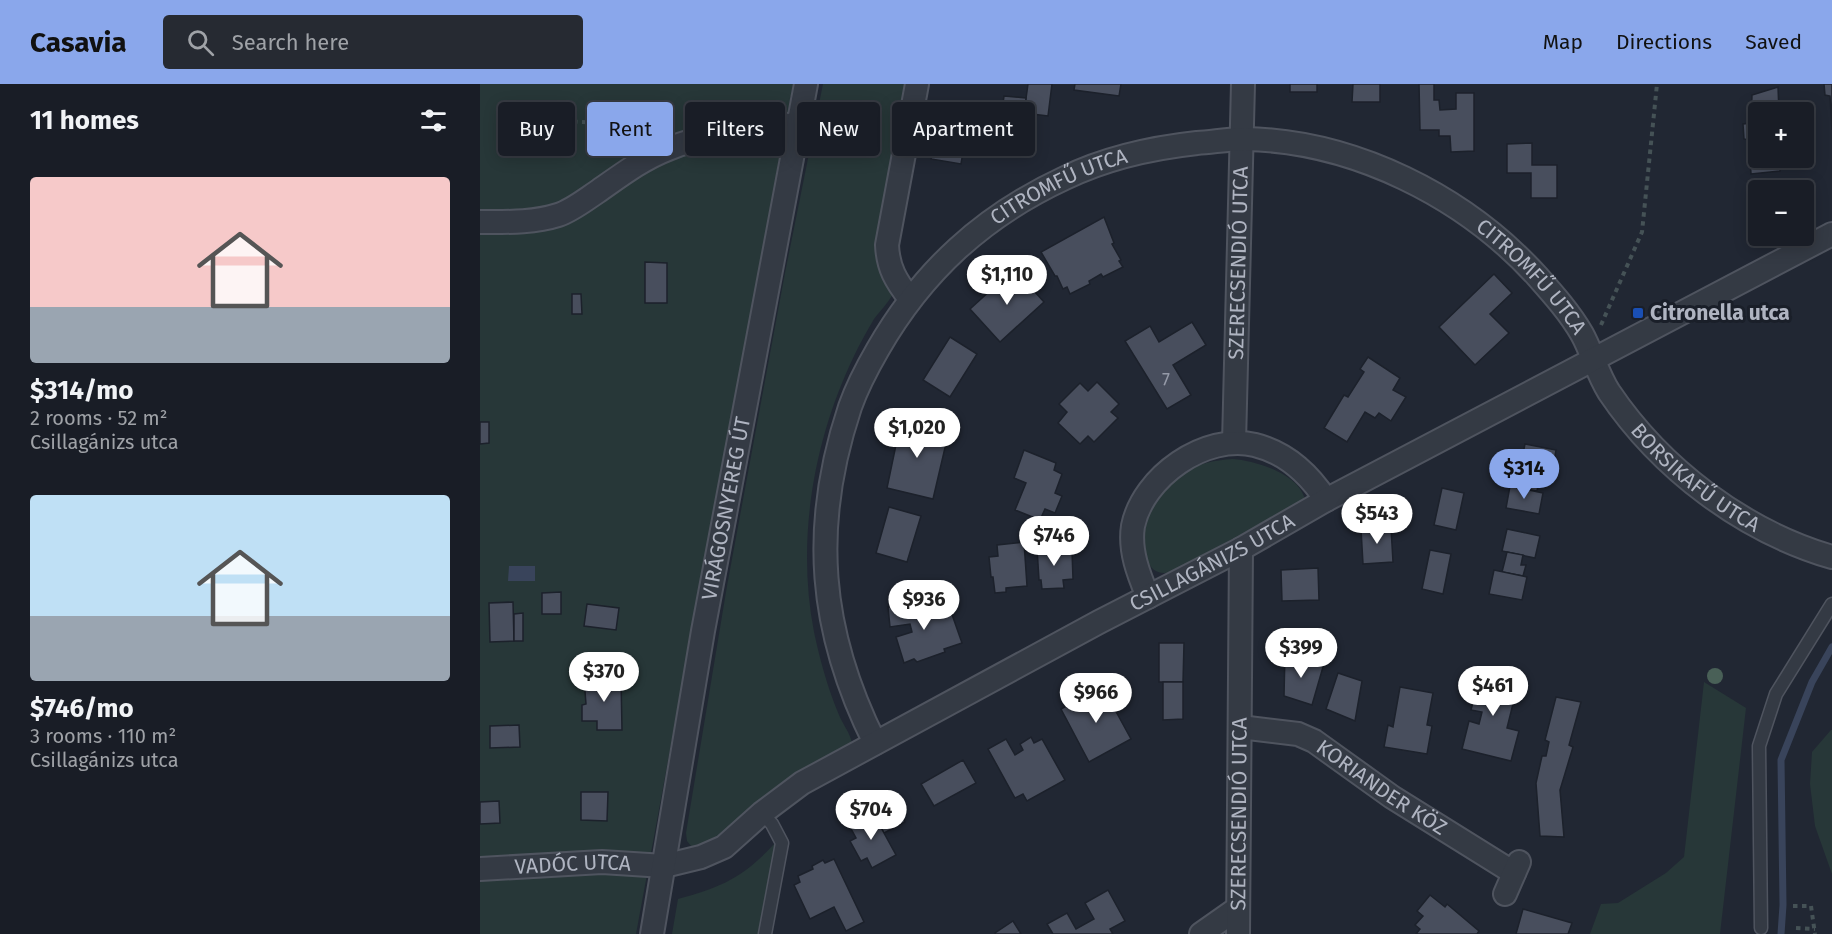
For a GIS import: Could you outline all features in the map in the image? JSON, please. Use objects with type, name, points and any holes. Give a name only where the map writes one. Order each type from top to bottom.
[{"type":"street","name":"VIRÁGOSNYEREG ÚT","points":[[802,102],[806,84]]},
{"type":"street","points":[[910,299],[890,269],[887,245],[917,84]]},
{"type":"street","name":"SZERECSENDIÓ UTCA","points":[[1234,443],[1243,84]]},
{"type":"street","name":"VIRÁGOSNYEREG ÚT","points":[[652,934],[703,631],[797,129]]},
{"type":"street","name":"CITROMFŰ UTCA","points":[[875,743],[853,698],[838,654],[829,609],[825,562],[826,516],[834,462],[851,403],[875,353],[910,299],[931,274],[976,231],[1004,211],[1056,182],[1083,169],[1143,151],[1242,139],[1298,145],[1355,159],[1407,179],[1450,203],[1495,238],[1535,274],[1583,336],[1592,359]]},
{"type":"street","points":[[480,222],[530,221],[559,215],[638,164],[685,143]]},
{"type":"street","name":"CSILLAGÁNIZS UTCA","points":[[664,866],[701,857],[724,848],[762,813],[802,783],[1241,549],[1326,500],[1832,234]]},
{"type":"street","name":"BORSIKAFŰ UTCA","points":[[1592,359],[1607,389],[1626,415],[1684,474],[1741,517],[1769,533],[1832,557]]},
{"type":"street","points":[[1148,597],[1138,575],[1133,552],[1133,527],[1138,508],[1163,473],[1188,457],[1234,443],[1255,445],[1294,464],[1313,480],[1326,500]]},
{"type":"street","name":"SZERECSENDIÓ UTCA","points":[[1238,934],[1241,549]]},
{"type":"street","name":"KORIANDER KÖZ","points":[[1240,727],[1298,734],[1314,741],[1392,797],[1513,876]]},
{"type":"street","name":"VADÓC UTCA","points":[[480,869],[602,862],[664,866]]},
{"type":"street","points":[[1201,934],[1238,908]]},
{"type":"lane","points":[[1761,928],[1759,746],[1776,694],[1832,604]]},
{"type":"lane","points":[[762,813],[772,824],[782,843],[765,934]]},
{"type":"path","points":[[1601,326],[1642,232],[1657,84]]},
{"type":"path","points":[[575,122],[659,125],[685,135]]},
{"type":"path","points":[[1793,906],[1811,906],[1815,932],[1796,927]]},
{"type":"shaded area","points":[[480,84],[793,84],[785,127],[785,102],[685,102],[685,156],[780,156],[636,934],[480,934]]},
{"type":"shaded area","points":[[823,84],[911,84],[909,102],[892,102],[892,156],[905,156],[893,294],[866,333],[840,388],[819,455],[808,526],[809,597],[814,632],[831,695],[852,744],[742,825],[695,851],[687,841],[686,833],[727,586],[809,156],[880,156],[880,102],[819,102]]},
{"type":"shaded area","points":[[1233,459],[1276,470],[1295,483],[1305,500],[1171,572],[1164,573],[1154,570],[1146,557],[1142,531],[1156,500],[1173,480],[1186,471],[1205,463]]},
{"type":"shaded area","points":[[1704,682],[1746,708],[1720,934],[1590,934],[1601,904],[1618,903],[1666,873],[1684,857]]},
{"type":"shaded area","points":[[1831,730],[1832,874],[1815,826],[1810,784],[1812,752]]},
{"type":"shaded area","points":[[774,844],[778,845],[764,934],[672,934],[678,899],[730,880],[763,856]]},
{"type":"water","points":[[509,566],[535,566],[535,581],[508,581]]},
{"type":"building","points":[[1028,84],[1052,84],[1048,116],[1035,114],[1035,102],[1026,102]]},
{"type":"building","points":[[1075,84],[1121,84],[1119,96],[1074,90]]},
{"type":"building","points":[[1290,84],[1317,84],[1317,92],[1290,92]]},
{"type":"building","points":[[1353,84],[1380,84],[1380,102],[1352,102]]},
{"type":"building","points":[[1419,84],[1434,84],[1434,100],[1439,100],[1440,110],[1456,109],[1456,93],[1474,93],[1474,151],[1451,152],[1450,136],[1439,136],[1439,130],[1420,130]]},
{"type":"building","points":[[1824,84],[1832,84],[1832,130],[1830,96],[1825,95]]},
{"type":"building","points":[[1778,87],[1779,102],[1752,102],[1752,95]]},
{"type":"building","points":[[1004,96],[1026,98],[1026,102],[1003,102]]},
{"type":"building","points":[[1748,123],[1748,140],[1744,139],[1743,124]]},
{"type":"building","points":[[1532,143],[1532,165],[1557,165],[1557,198],[1531,198],[1531,173],[1507,173],[1507,144]]},
{"type":"building","points":[[932,156],[962,156],[961,164],[931,159]]},
{"type":"building","points":[[1751,168],[1780,168],[1780,171],[1751,174]]},
{"type":"building","points":[[1104,217],[1114,243],[1112,244],[1123,267],[1103,277],[1101,274],[1089,281],[1090,284],[1070,294],[1067,287],[1063,289],[1041,252]]},
{"type":"building","points":[[645,262],[667,263],[667,303],[645,303]]},
{"type":"building","points":[[1014,269],[1044,302],[1000,342],[970,309]]},
{"type":"building","points":[[1494,274],[1512,293],[1490,314],[1509,333],[1475,365],[1439,327]]},
{"type":"building","points":[[572,294],[581,294],[582,314],[572,314]]},
{"type":"building","points":[[1192,322],[1206,345],[1173,365],[1191,395],[1167,409],[1125,341],[1150,326],[1159,342]]},
{"type":"building","points":[[950,337],[977,354],[950,397],[923,380]]},
{"type":"building","points":[[1368,357],[1400,378],[1393,390],[1406,397],[1391,421],[1379,413],[1375,418],[1365,412],[1347,442],[1324,428],[1344,395],[1348,397],[1364,372],[1360,369]]},
{"type":"building","points":[[1097,382],[1119,404],[1111,412],[1118,418],[1094,442],[1088,436],[1080,444],[1058,423],[1067,412],[1059,404],[1080,383],[1088,391]]},
{"type":"building","points":[[902,416],[948,435],[933,499],[887,488]]},
{"type":"building","points":[[480,422],[489,422],[489,443],[480,444]]},
{"type":"building","points":[[1525,444],[1556,450],[1552,474],[1520,468]]},
{"type":"building","points":[[1024,450],[1056,463],[1054,470],[1062,474],[1055,493],[1062,496],[1055,513],[1045,509],[1040,520],[1015,510],[1026,483],[1014,478]]},
{"type":"building","points":[[1523,469],[1544,473],[1543,482],[1539,481],[1537,491],[1520,488]]},
{"type":"building","points":[[1510,486],[1543,493],[1539,514],[1506,508]]},
{"type":"building","points":[[1442,488],[1464,493],[1456,530],[1434,525]]},
{"type":"building","points":[[889,507],[921,516],[907,562],[876,553]]},
{"type":"building","points":[[1391,527],[1393,562],[1363,564],[1361,529]]},
{"type":"building","points":[[1507,529],[1540,536],[1535,558],[1502,551]]},
{"type":"building","points":[[1024,542],[1027,586],[1006,588],[1006,592],[995,593],[989,557],[998,556],[997,545]]},
{"type":"building","points":[[1057,547],[1057,552],[1072,551],[1073,579],[1063,580],[1064,588],[1042,589],[1041,580],[1039,580],[1037,548]]},
{"type":"building","points":[[1430,550],[1451,554],[1443,594],[1422,589]]},
{"type":"building","points":[[1507,552],[1523,555],[1521,565],[1526,565],[1523,576],[1502,572]]},
{"type":"building","points":[[1318,568],[1319,600],[1282,601],[1281,570]]},
{"type":"building","points":[[1494,570],[1527,577],[1522,600],[1489,594]]},
{"type":"building","points":[[561,592],[561,614],[542,614],[542,593]]},
{"type":"building","points":[[513,602],[514,641],[490,642],[489,603]]},
{"type":"building","points":[[925,603],[928,613],[949,606],[962,643],[917,662],[914,659],[904,663],[896,637],[912,632],[910,624],[890,627],[888,607]]},
{"type":"building","points":[[587,604],[619,608],[616,630],[584,626]]},
{"type":"building","points":[[523,613],[523,641],[514,641],[514,614]]},
{"type":"building","points":[[1159,643],[1184,643],[1183,682],[1159,682]]},
{"type":"building","points":[[1285,652],[1323,667],[1312,705],[1284,696]]},
{"type":"building","points":[[1481,670],[1519,680],[1507,728],[1519,731],[1511,761],[1462,749],[1469,721],[1479,724],[1482,712],[1471,710]]},
{"type":"building","points":[[1338,673],[1362,681],[1355,721],[1326,709]]},
{"type":"building","points":[[621,678],[622,730],[597,730],[597,721],[582,721],[582,705],[586,704],[584,679]]},
{"type":"building","points":[[1163,682],[1183,682],[1183,719],[1163,720]]},
{"type":"building","points":[[1102,686],[1131,739],[1089,762],[1061,709]]},
{"type":"building","points":[[1400,687],[1433,693],[1427,725],[1432,726],[1427,754],[1384,747],[1388,725],[1393,727]]},
{"type":"building","points":[[1556,697],[1581,702],[1569,745],[1573,747],[1560,790],[1564,837],[1540,836],[1536,783],[1542,756],[1546,756],[1549,742],[1545,740]]},
{"type":"building","points":[[519,725],[520,747],[490,748],[490,726]]},
{"type":"building","points":[[1031,737],[1034,743],[1042,739],[1065,780],[1027,801],[1023,794],[1015,798],[988,749],[1006,739],[1015,755],[1023,750],[1020,744]]},
{"type":"building","points":[[963,760],[976,783],[934,806],[921,784]]},
{"type":"building","points":[[581,792],[608,792],[607,821],[581,820]]},
{"type":"building","points":[[891,797],[905,822],[884,833],[871,809]]},
{"type":"building","points":[[499,801],[500,823],[480,824],[480,802]]},
{"type":"building","points":[[873,813],[896,855],[872,868],[867,858],[861,861],[850,841],[856,838],[849,825]]},
{"type":"building","points":[[834,859],[864,922],[846,931],[834,907],[810,919],[794,885],[800,882],[798,876],[813,869],[812,866],[823,860],[825,863]]},
{"type":"building","points":[[1108,890],[1125,921],[1110,929],[1113,934],[1053,934],[1047,924],[1067,913],[1076,929],[1094,919],[1085,903]]},
{"type":"building","points":[[1430,895],[1445,907],[1447,904],[1479,931],[1477,934],[1416,934],[1420,929],[1415,925],[1423,916],[1417,911]]},
{"type":"building","points":[[1523,909],[1572,923],[1568,934],[1516,934]]},
{"type":"building","points":[[1013,921],[1021,934],[995,934],[995,933]]},
{"type":"waterway","points":[[1781,934],[1783,905],[1781,760],[1812,682],[1832,647]]},
{"type":"place","name":"Citronella utca","points":[[1638,313]]}]
